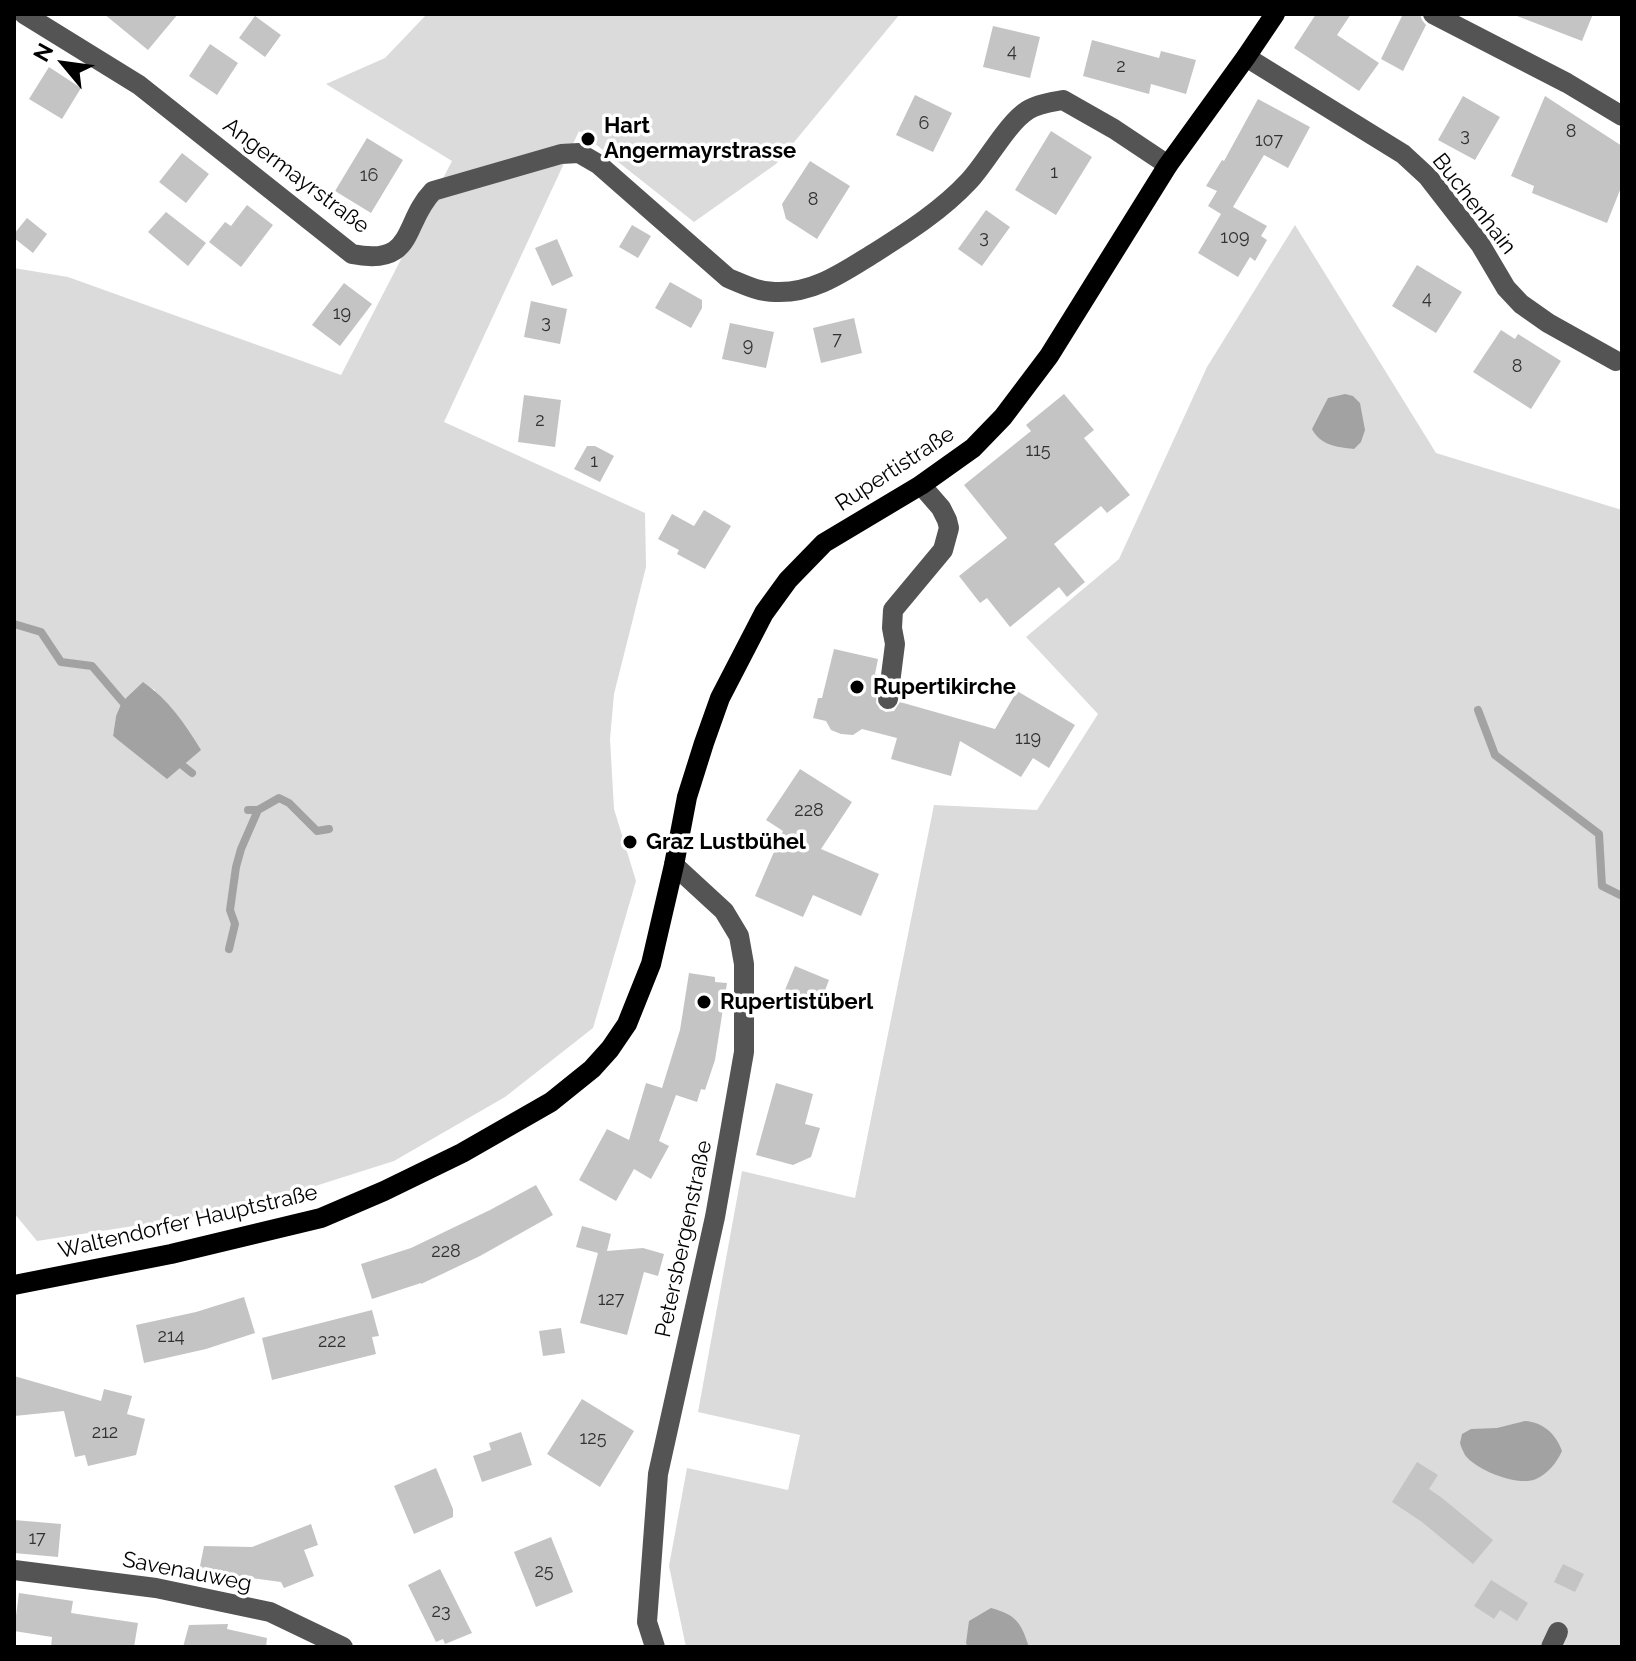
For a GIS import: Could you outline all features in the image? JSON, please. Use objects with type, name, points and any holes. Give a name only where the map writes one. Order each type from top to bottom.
[{"type":"main road","name":"Rupertistraße","points":[[674,865],[687,797],[712,720],[736,665],[764,613],[788,580],[824,543],[921,485],[973,448],[1003,417],[1049,356],[1168,165],[1275,14]]},
{"type":"main road","name":"Waltendorfer Hauptstraße","points":[[14,1285],[171,1254],[321,1218],[462,1153],[551,1102],[592,1069],[627,1024],[651,964],[674,865]]},
{"type":"street","name":"Angermayrstraße","points":[[24,14],[139,85],[352,254],[370,257],[384,255],[407,240],[426,199],[433,191],[561,154],[579,153],[598,164],[728,278],[752,288],[774,292],[803,290],[831,280],[922,223],[968,182],[1028,109],[1063,100],[1168,165]]},
{"type":"street","points":[[1433,14],[1567,83],[1622,116]]},
{"type":"street","name":"Buchenhain","points":[[1246,57],[1403,154],[1428,177],[1480,244],[1506,288],[1521,304],[1548,323],[1616,361]]},
{"type":"street","points":[[888,699],[895,644],[893,610],[943,550],[949,528],[941,508],[921,485]]},
{"type":"street","name":"Petersbergenstraße","points":[[655,1647],[647,1622],[658,1474],[715,1217],[744,1052],[744,964],[739,936],[724,911],[674,865]]},
{"type":"street","name":"Savenauweg","points":[[14,1570],[156,1588],[270,1612],[343,1647]]},
{"type":"shaded area","points":[[427,14],[900,14],[776,164],[694,222],[579,131],[444,422],[645,513],[646,567],[614,694],[610,739],[614,809],[636,881],[593,1028],[505,1097],[394,1161],[243,1209],[37,1241],[14,1213],[14,268],[68,277],[341,375],[452,161],[326,84],[385,58]],"holes":[[[142,683],[155,690],[138,754],[113,736],[116,716]]]},
{"type":"shaded area","points":[[1295,225],[1436,453],[1622,510],[1622,1647],[686,1647],[669,1566],[687,1468],[788,1490],[800,1435],[698,1412],[742,1171],[855,1198],[934,805],[1037,810],[1098,714],[1026,637],[1119,559],[1207,367]]},
{"type":"shaded area","points":[[1345,394],[1353,396],[1360,403],[1365,430],[1361,442],[1354,449],[1324,442],[1312,429],[1328,398]]},
{"type":"shaded area","points":[[143,682],[176,713],[201,750],[167,779],[113,736],[122,702]]},
{"type":"shaded area","points":[[1525,1421],[1548,1430],[1562,1451],[1552,1467],[1540,1477],[1519,1481],[1498,1476],[1465,1455],[1460,1443],[1462,1434],[1471,1429],[1497,1428]]},
{"type":"shaded area","points":[[991,1608],[1016,1621],[1029,1647],[968,1647],[969,1621]]},
{"type":"building","points":[[104,14],[178,14],[148,50]]},
{"type":"building","points":[[1316,14],[1351,14],[1337,35],[1379,63],[1359,91],[1294,48]]},
{"type":"building","points":[[1403,14],[1420,14],[1426,25],[1403,71],[1381,59]]},
{"type":"building","points":[[1518,14],[1593,14],[1582,41]]},
{"type":"building","points":[[255,16],[281,35],[265,57],[239,38]]},
{"type":"building","points":[[993,26],[1040,37],[1030,78],[983,67]]},
{"type":"building","points":[[1092,40],[1159,58],[1161,51],[1196,60],[1186,94],[1151,84],[1149,94],[1083,76]]},
{"type":"building","points":[[210,44],[238,63],[217,95],[189,76]]},
{"type":"building","points":[[49,67],[81,88],[62,119],[29,99]]},
{"type":"building","points":[[915,95],[952,113],[933,152],[896,135]]},
{"type":"building","points":[[1463,96],[1500,117],[1475,160],[1438,140]]},
{"type":"building","points":[[1545,96],[1622,146],[1622,185],[1607,223],[1532,193],[1534,186],[1511,176]]},
{"type":"building","points":[[1258,99],[1310,127],[1288,168],[1264,155],[1233,207],[1267,226],[1261,236],[1267,240],[1255,261],[1250,257],[1238,277],[1198,253],[1221,214],[1208,206],[1217,191],[1206,186],[1224,161]]},
{"type":"building","points":[[1051,131],[1092,157],[1056,215],[1015,190]]},
{"type":"building","points":[[367,138],[403,160],[371,213],[335,191]]},
{"type":"building","points":[[182,153],[209,174],[186,203],[159,182]]},
{"type":"building","points":[[810,161],[850,186],[817,239],[786,219],[782,204]]},
{"type":"building","points":[[247,205],[273,225],[241,267],[209,242],[225,222],[231,226]]},
{"type":"building","points":[[986,210],[1010,227],[982,266],[958,249]]},
{"type":"building","points":[[166,212],[206,243],[188,266],[148,232]]},
{"type":"building","points":[[27,218],[47,234],[33,253],[14,238]]},
{"type":"building","points":[[632,225],[651,236],[638,258],[619,247]]},
{"type":"building","points":[[557,239],[573,276],[552,286],[535,248]]},
{"type":"building","points":[[1417,265],[1462,292],[1436,333],[1392,306]]},
{"type":"building","points":[[670,282],[702,300],[702,308],[691,328],[655,308]]},
{"type":"building","points":[[344,283],[372,304],[340,346],[312,325]]},
{"type":"building","points":[[531,301],[567,309],[560,344],[524,337]]},
{"type":"building","points":[[854,318],[862,353],[821,363],[813,328]]},
{"type":"building","points":[[730,323],[774,332],[766,368],[722,359]]},
{"type":"building","points":[[1501,330],[1515,339],[1518,334],[1561,361],[1531,409],[1473,372]]},
{"type":"building","points":[[1064,394],[1094,430],[1084,438],[1130,495],[1107,513],[1101,506],[1054,544],[1085,582],[1067,597],[1059,587],[1010,627],[987,598],[980,603],[959,576],[1007,538],[964,485],[1031,431],[1026,425]]},
{"type":"building","points":[[524,395],[561,400],[555,447],[518,442]]},
{"type":"building","points":[[587,446],[595,446],[614,456],[600,482],[574,469]]},
{"type":"building","points":[[704,510],[731,526],[705,569],[677,554],[679,550],[658,539],[672,514],[694,526]]},
{"type":"building","points":[[834,649],[878,659],[876,703],[886,712],[894,711],[900,702],[995,729],[1017,691],[1075,725],[1049,768],[1033,758],[1021,777],[960,741],[951,776],[891,759],[897,738],[862,729],[853,735],[841,734],[831,730],[826,721],[813,718],[818,698],[822,698]]},
{"type":"building","points":[[800,769],[852,802],[821,849],[879,874],[861,916],[813,895],[803,917],[755,896],[783,831],[766,820]]},
{"type":"building","points":[[795,966],[829,980],[817,1011],[782,997]]},
{"type":"building","points":[[689,973],[715,977],[715,982],[727,983],[715,1060],[705,1090],[701,1089],[697,1102],[676,1095],[659,1141],[669,1146],[651,1179],[634,1169],[616,1201],[579,1180],[607,1129],[629,1140],[646,1083],[662,1088],[680,1030]]},
{"type":"building","points":[[776,1083],[813,1094],[805,1124],[820,1128],[811,1157],[793,1165],[756,1155]]},
{"type":"building","points":[[536,1185],[553,1215],[480,1256],[421,1284],[372,1299],[361,1264],[411,1248]]},
{"type":"building","points":[[582,1226],[611,1234],[607,1251],[643,1248],[664,1254],[658,1276],[644,1272],[627,1335],[580,1323],[598,1253],[576,1247]]},
{"type":"building","points":[[244,1297],[255,1333],[206,1349],[144,1363],[136,1325],[196,1312]]},
{"type":"building","points":[[372,1310],[379,1336],[372,1337],[376,1354],[272,1380],[262,1338]]},
{"type":"building","points":[[561,1328],[565,1353],[543,1356],[539,1331]]},
{"type":"building","points":[[14,1376],[101,1401],[104,1389],[132,1396],[127,1414],[145,1419],[136,1455],[88,1466],[85,1455],[75,1457],[64,1411],[14,1416]]},
{"type":"building","points":[[582,1399],[634,1431],[600,1487],[547,1454]]},
{"type":"building","points":[[521,1432],[532,1465],[482,1482],[473,1456],[491,1450],[489,1443]]},
{"type":"building","points":[[1417,1462],[1438,1475],[1429,1489],[1493,1540],[1473,1564],[1392,1502]]},
{"type":"building","points":[[436,1468],[453,1509],[453,1517],[414,1534],[394,1486]]},
{"type":"building","points":[[14,1520],[61,1524],[58,1557],[14,1553]]},
{"type":"building","points":[[311,1524],[318,1545],[304,1550],[314,1576],[284,1588],[281,1582],[199,1571],[204,1546],[252,1547]]},
{"type":"building","points":[[551,1537],[573,1592],[536,1607],[514,1552]]},
{"type":"building","points":[[1563,1564],[1584,1574],[1575,1592],[1554,1582]]},
{"type":"building","points":[[440,1569],[472,1633],[445,1644],[443,1639],[436,1642],[408,1585]]},
{"type":"building","points":[[1491,1580],[1528,1603],[1517,1621],[1500,1610],[1494,1619],[1474,1606]]},
{"type":"building","points":[[19,1593],[73,1601],[71,1613],[138,1623],[134,1647],[51,1647],[52,1637],[14,1631]]},
{"type":"building","points":[[228,1624],[227,1629],[267,1638],[266,1647],[183,1647],[189,1625]]},
{"type":"waterway","points":[[14,624],[41,632],[61,662],[92,666],[127,707]]},
{"type":"waterway","points":[[1478,710],[1495,755],[1599,834],[1602,886],[1622,896]]},
{"type":"waterway","points":[[177,761],[192,773]]},
{"type":"waterway","points":[[248,810],[258,810],[279,798],[289,803],[317,831],[329,829]]},
{"type":"waterway","points":[[229,949],[235,924],[230,910],[236,867],[258,810]]},
{"type":"place","name":"Hart Angermayrstrasse","points":[[588,139]]},
{"type":"place","name":"Rupertikirche","points":[[857,687]]},
{"type":"place","name":"Graz Lustbühel","points":[[630,842]]},
{"type":"place","name":"Rupertistüberl","points":[[704,1002]]}]
